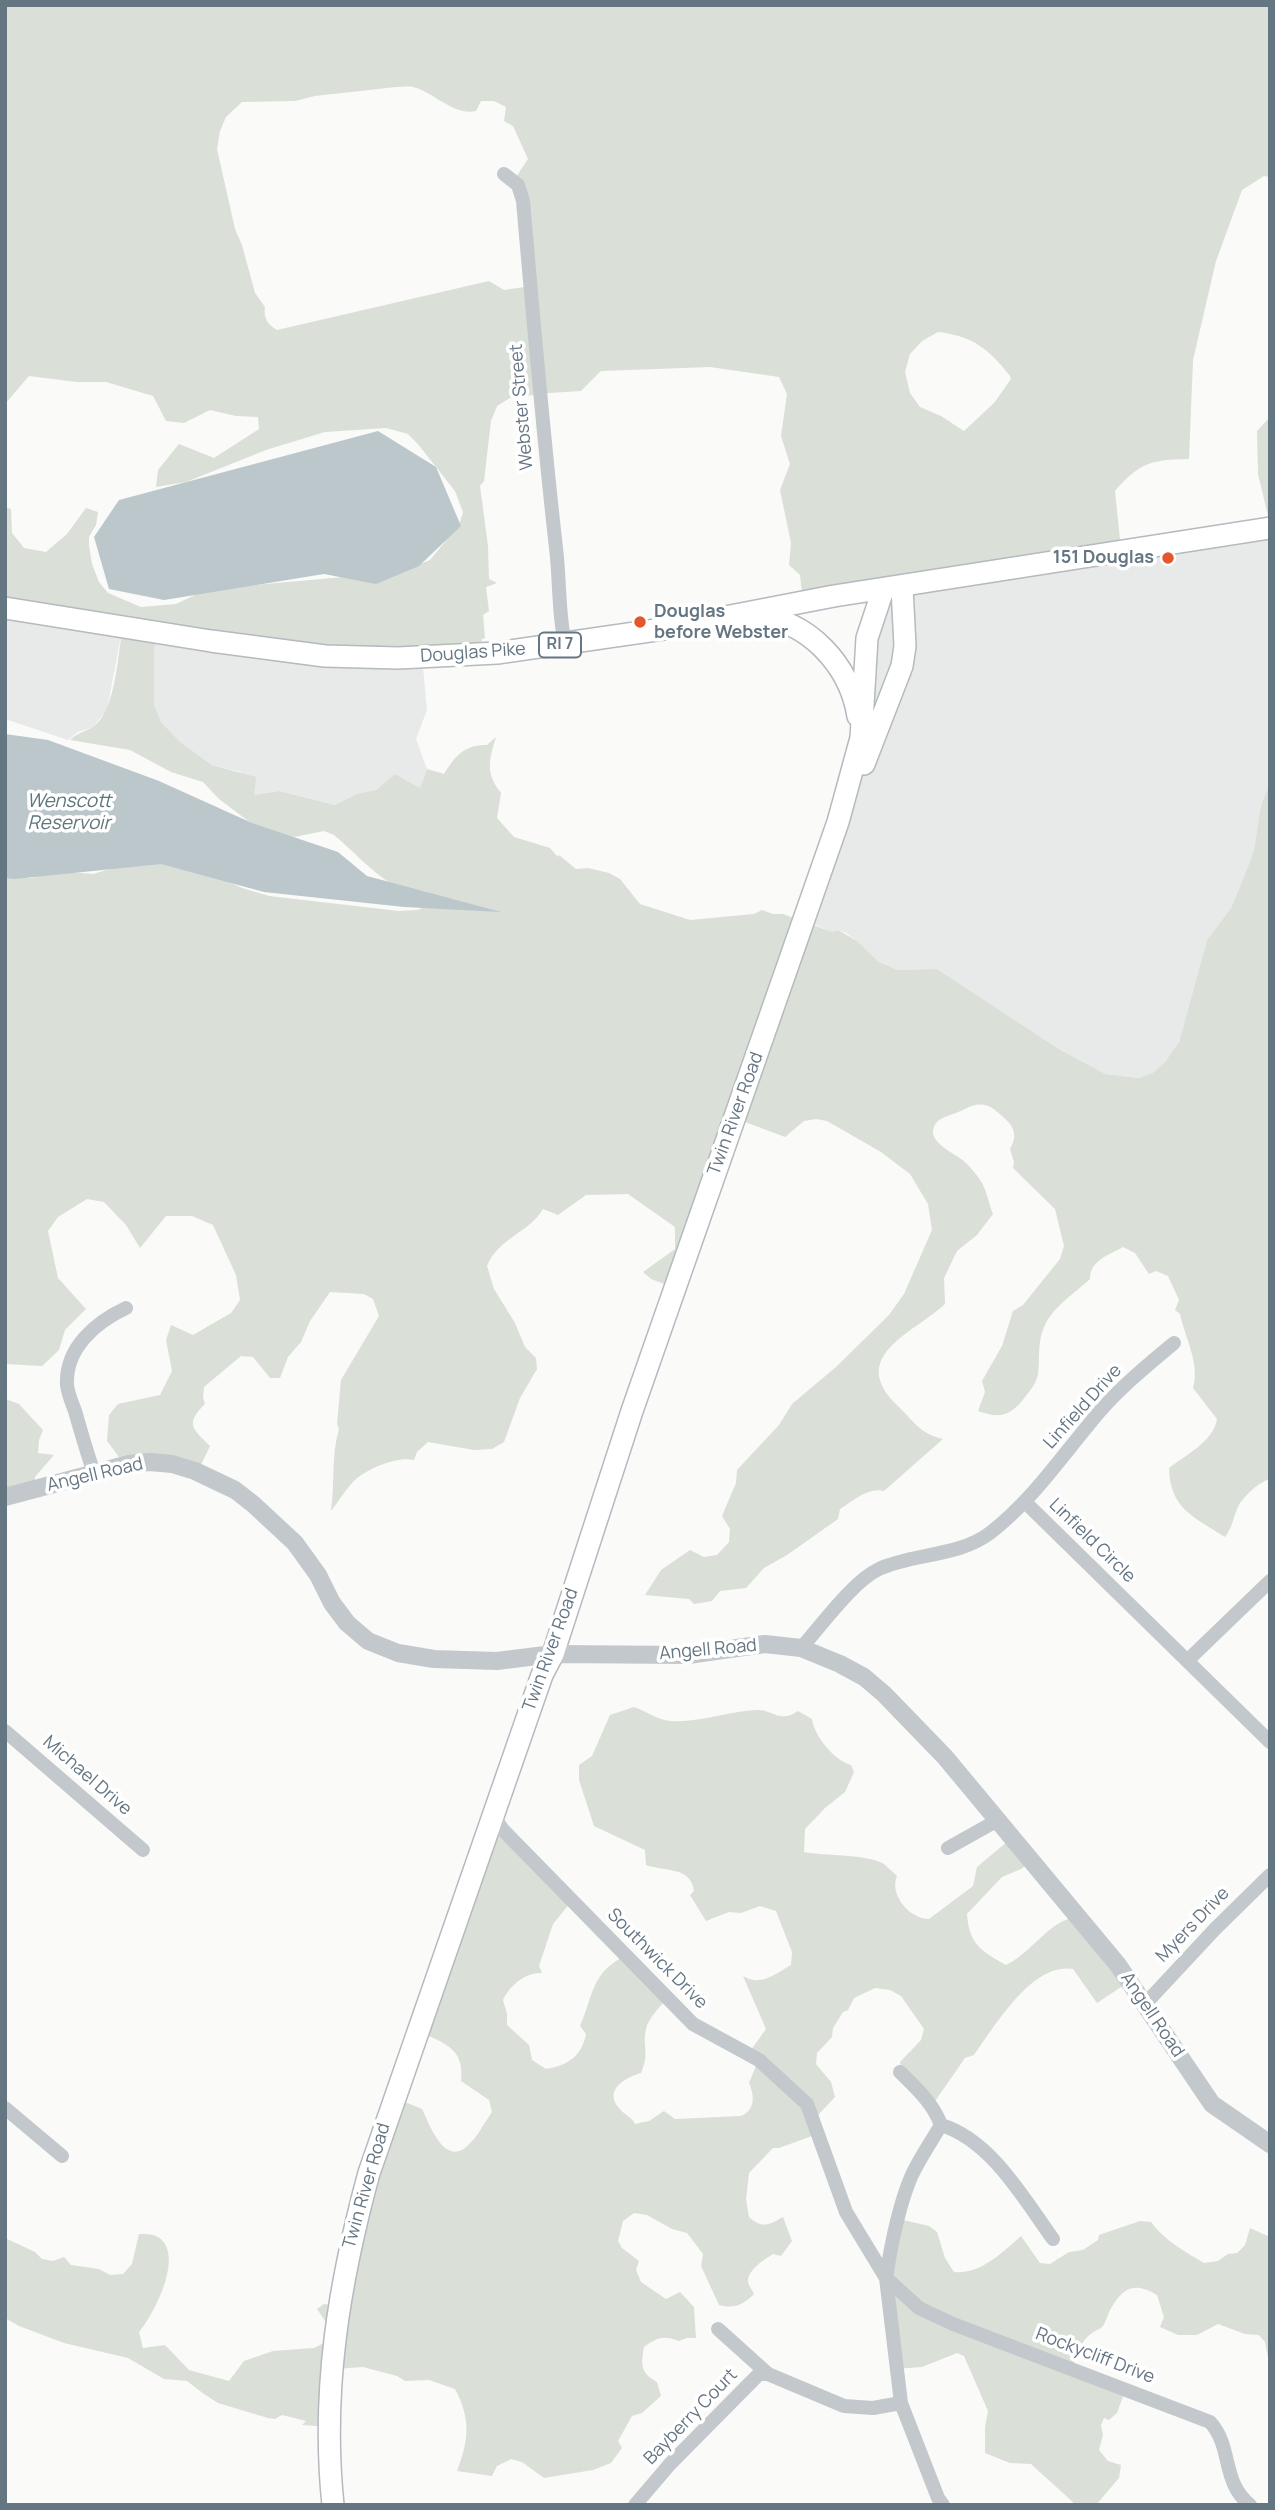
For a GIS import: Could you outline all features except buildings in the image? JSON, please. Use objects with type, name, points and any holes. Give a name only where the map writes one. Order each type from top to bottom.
[{"type":"main road","name":"Douglas Pike","points":[[5,608],[211,641],[335,656],[426,657],[497,653],[726,617],[834,596],[1270,528]]},
{"type":"main road","name":"Twin River Road","points":[[333,2505],[330,2424],[335,2332],[349,2249],[380,2137],[541,1675],[553,1654],[609,1477],[814,895],[842,810],[861,738],[867,638],[892,589]]},
{"type":"main road","name":"Twin River Road","points":[[842,810],[871,751],[902,666],[905,646],[892,589]]},
{"type":"main road","points":[[726,617],[780,621],[796,628],[825,649],[849,686],[857,711],[861,738]]},
{"type":"street","name":"Webster Street","points":[[503,174],[518,185],[523,201],[565,644]]},
{"type":"street","points":[[94,1473],[69,1395],[68,1377],[75,1354],[86,1335],[104,1319],[126,1308]]},
{"type":"street","name":"Linfield Drive","points":[[1025,1502],[1101,1409],[1174,1343]]},
{"type":"street","name":"Angell Road","points":[[5,1497],[129,1464],[172,1464],[195,1471],[235,1490],[295,1543],[318,1575],[346,1623],[368,1640],[398,1653],[434,1659],[492,1661],[553,1654],[688,1655],[765,1644],[802,1648],[840,1664],[864,1677],[884,1694],[945,1757],[1118,1965],[1212,2104],[1270,2144]]},
{"type":"street","name":"Linfield Circle","points":[[802,1648],[861,1582],[874,1572],[897,1563],[967,1545],[986,1536],[1025,1502],[1270,1742]]},
{"type":"street","points":[[1187,1661],[1270,1581]]},
{"type":"street","name":"Michael Drive","points":[[5,1731],[144,1850]]},
{"type":"street","name":"Southwick Drive","points":[[492,1814],[503,1830],[693,2024],[759,2060],[807,2104],[846,2212],[886,2278],[901,2403],[943,2505]]},
{"type":"street","points":[[948,1848],[998,1820]]},
{"type":"street","name":"Myers Drive","points":[[1146,2003],[1214,1929],[1270,1875]]},
{"type":"street","points":[[900,2072],[924,2095],[942,2125],[953,2129],[988,2154],[1053,2239]]},
{"type":"street","points":[[5,2108],[62,2156]]},
{"type":"street","points":[[886,2278],[911,2177],[942,2125]]},
{"type":"street","name":"Rockycliff Drive","points":[[886,2278],[919,2308],[953,2324],[1210,2422],[1217,2430],[1226,2453],[1232,2484],[1250,2505]]},
{"type":"street","points":[[718,2329],[768,2374],[844,2406],[873,2408],[901,2403]]},
{"type":"street","name":"Bayberry Court","points":[[635,2505],[670,2464],[759,2374],[768,2374]]},
{"type":"shaded area","points":[[5,5],[1270,5],[1270,177],[1264,176],[1242,190],[1216,261],[1193,360],[1189,459],[1147,464],[1139,468],[1115,491],[1121,550],[803,601],[800,575],[789,565],[791,543],[780,490],[790,464],[781,436],[787,394],[779,377],[710,367],[601,371],[581,391],[510,398],[497,406],[491,421],[484,481],[480,486],[488,546],[489,579],[497,583],[486,587],[489,611],[483,615],[485,638],[482,639],[480,651],[157,640],[154,649],[154,704],[161,722],[179,741],[212,765],[256,777],[254,795],[279,791],[335,805],[356,794],[376,790],[395,774],[420,788],[427,769],[444,774],[461,752],[487,745],[496,737],[490,766],[492,779],[501,793],[497,818],[514,837],[550,848],[576,869],[588,868],[609,873],[620,879],[640,904],[690,920],[754,914],[762,910],[783,914],[832,932],[838,930],[857,941],[879,962],[898,970],[937,969],[1059,1049],[1105,1074],[1139,1078],[1153,1073],[1165,1062],[1179,1042],[1207,940],[1231,908],[1247,869],[1254,850],[1261,805],[1270,783],[1270,1479],[1257,1486],[1242,1501],[1225,1537],[1194,1517],[1179,1503],[1170,1482],[1169,1468],[1205,1441],[1217,1419],[1193,1388],[1193,1360],[1180,1314],[1175,1310],[1179,1300],[1168,1276],[1156,1271],[1149,1274],[1135,1253],[1123,1247],[1101,1259],[1093,1267],[1090,1279],[1053,1312],[1041,1337],[1036,1380],[1020,1403],[1010,1412],[999,1415],[978,1411],[985,1392],[982,1381],[1002,1346],[1013,1311],[1023,1305],[1060,1259],[1064,1246],[1055,1209],[1013,1168],[1010,1149],[1014,1137],[1012,1127],[995,1110],[984,1105],[972,1106],[942,1119],[933,1129],[937,1141],[965,1162],[978,1177],[993,1214],[977,1235],[957,1251],[944,1278],[945,1304],[889,1348],[881,1361],[879,1375],[885,1390],[914,1423],[929,1434],[943,1439],[884,1491],[866,1493],[840,1509],[838,1519],[764,1568],[746,1588],[720,1591],[712,1601],[694,1604],[689,1599],[645,1595],[661,1570],[690,1550],[704,1557],[717,1555],[729,1542],[730,1529],[722,1516],[736,1483],[737,1470],[779,1425],[792,1404],[836,1367],[889,1315],[904,1294],[932,1230],[928,1204],[910,1174],[881,1152],[827,1121],[804,1121],[785,1137],[737,1119],[672,1287],[651,1279],[643,1272],[675,1249],[675,1227],[628,1194],[586,1195],[558,1215],[543,1209],[530,1224],[498,1249],[487,1266],[494,1289],[515,1323],[525,1347],[536,1358],[537,1369],[520,1398],[504,1442],[492,1449],[474,1450],[428,1442],[417,1452],[414,1460],[392,1461],[356,1479],[331,1511],[341,1380],[379,1316],[373,1299],[364,1294],[330,1292],[310,1321],[301,1342],[288,1357],[280,1378],[270,1378],[253,1357],[241,1356],[204,1387],[205,1404],[195,1416],[193,1426],[210,1446],[199,1469],[122,1461],[107,1441],[109,1415],[118,1404],[160,1395],[172,1371],[166,1340],[171,1325],[193,1335],[231,1313],[240,1300],[236,1275],[213,1225],[192,1216],[166,1216],[140,1248],[126,1225],[104,1202],[87,1199],[58,1217],[48,1231],[58,1278],[86,1309],[65,1330],[59,1350],[42,1366],[5,1364],[5,878],[32,878],[58,871],[93,874],[120,866],[138,856],[202,869],[242,888],[269,896],[399,911],[417,910],[442,901],[430,893],[390,883],[334,835],[324,831],[294,837],[256,827],[219,799],[203,782],[171,772],[130,750],[70,740],[94,726],[107,707],[115,680],[123,625],[5,605],[5,507],[11,509],[12,533],[24,548],[46,552],[67,534],[86,508],[98,512],[96,525],[89,537],[89,546],[99,582],[108,593],[141,607],[176,604],[208,589],[367,575],[420,564],[430,560],[459,525],[463,512],[455,491],[417,443],[408,434],[386,428],[325,432],[266,450],[186,482],[156,487],[158,470],[179,444],[214,458],[259,429],[258,417],[236,416],[210,410],[184,423],[166,421],[153,396],[106,382],[77,382],[29,376],[5,404]],"holes":[[[396,87],[421,90],[451,107],[468,112],[476,111],[481,101],[494,101],[506,107],[504,121],[513,126],[528,159],[514,180],[531,286],[504,290],[489,281],[277,330],[267,321],[265,307],[255,293],[235,229],[217,149],[226,117],[242,102],[295,101],[315,96]],[[938,332],[961,337],[979,345],[995,358],[1011,379],[994,403],[964,431],[941,416],[920,407],[910,393],[905,372],[910,354],[922,341]]]},
{"type":"shaded area","points":[[1270,417],[1270,524],[1258,474],[1257,431]]},
{"type":"shaded area","points":[[1270,528],[1270,783],[1261,805],[1254,850],[1247,869],[1231,908],[1207,940],[1179,1042],[1154,1073],[1139,1078],[1104,1074],[1059,1049],[937,969],[898,970],[879,962],[846,933],[838,930],[832,932],[811,923],[848,797],[880,595]]},
{"type":"shaded area","points":[[5,605],[123,625],[107,710],[93,727],[78,732],[68,740],[5,719]]},
{"type":"shaded area","points":[[157,640],[422,656],[427,710],[416,739],[427,769],[420,788],[395,774],[376,790],[356,794],[335,805],[279,791],[254,795],[241,772],[212,765],[179,741],[161,722],[154,704],[154,649]]},
{"type":"shaded area","points":[[5,1399],[19,1404],[43,1430],[38,1453],[54,1455],[35,1477],[34,1489],[5,1496]]},
{"type":"shaded area","points":[[634,1707],[670,1721],[757,1710],[781,1716],[798,1711],[812,1719],[826,1747],[838,1759],[851,1765],[854,1772],[845,1792],[805,1829],[804,1852],[857,1857],[884,1864],[897,1876],[896,1890],[902,1904],[914,1915],[929,1919],[973,1886],[977,1867],[1008,1841],[1031,1862],[1002,1877],[967,1914],[970,1933],[978,1945],[1006,1965],[1049,1930],[1067,1919],[1077,1917],[1130,1981],[1097,2003],[1073,1969],[1058,1969],[1043,1975],[1016,1998],[974,2055],[965,2058],[933,2104],[902,2074],[900,2062],[921,2040],[924,2029],[901,1996],[890,1990],[875,1988],[854,1998],[833,2028],[832,2037],[817,2053],[816,2064],[831,2082],[835,2097],[818,2115],[820,2133],[773,2148],[749,2173],[746,2199],[749,2217],[758,2223],[766,2224],[783,2217],[792,2241],[781,2256],[773,2254],[750,2273],[748,2282],[754,2294],[738,2305],[719,2305],[701,2266],[703,2254],[687,2233],[672,2229],[647,2215],[634,2213],[623,2221],[618,2241],[622,2248],[639,2261],[636,2270],[641,2282],[666,2299],[680,2292],[694,2307],[696,2338],[679,2341],[661,2338],[644,2347],[643,2368],[647,2375],[657,2382],[661,2396],[642,2413],[632,2416],[618,2441],[622,2448],[611,2463],[593,2470],[544,2478],[522,2462],[511,2459],[497,2466],[492,2476],[457,2471],[466,2439],[464,2410],[455,2389],[429,2380],[405,2381],[397,2376],[363,2367],[334,2369],[329,2427],[302,2425],[306,2421],[282,2415],[275,2419],[268,2418],[218,2403],[187,2381],[164,2379],[128,2358],[64,2343],[5,2318],[5,2238],[35,2252],[42,2259],[53,2261],[64,2257],[71,2265],[99,2269],[110,2275],[123,2274],[132,2264],[139,2234],[145,2234],[156,2236],[165,2244],[169,2255],[165,2283],[152,2312],[139,2332],[143,2348],[165,2345],[189,2370],[229,2381],[244,2361],[273,2351],[314,2348],[336,2337],[317,2309],[324,2304],[339,2306],[398,2099],[422,2109],[438,2140],[450,2151],[457,2151],[469,2145],[492,2112],[489,2100],[461,2081],[460,2061],[456,2054],[445,2044],[419,2032],[490,1825],[571,1902],[553,1924],[539,1966],[542,1973],[519,1980],[503,2000],[507,2025],[529,2045],[532,2060],[546,2069],[561,2065],[577,2054],[586,2034],[580,2026],[595,1985],[606,1970],[625,1956],[668,1997],[647,2025],[645,2060],[641,2073],[623,2081],[615,2090],[615,2101],[619,2108],[635,2124],[649,2121],[664,2111],[675,2119],[741,2116],[746,2113],[753,2098],[749,2083],[758,2061],[749,2053],[766,2029],[743,1976],[762,1980],[774,1975],[791,1965],[792,1952],[776,1911],[760,1906],[741,1913],[729,1912],[706,1921],[690,1895],[694,1891],[688,1877],[676,1871],[646,1865],[645,1850],[594,1826],[579,1780],[579,1765],[592,1756],[610,1715]]},
{"type":"shaded area","points":[[903,2220],[929,2226],[937,2232],[945,2258],[954,2272],[982,2266],[1021,2236],[1040,2263],[1050,2264],[1069,2252],[1083,2250],[1098,2240],[1099,2235],[1140,2221],[1151,2222],[1169,2240],[1204,2263],[1218,2261],[1228,2254],[1237,2253],[1245,2245],[1250,2228],[1270,2237],[1270,2367],[1265,2342],[1259,2335],[1245,2334],[1218,2324],[1197,2335],[1178,2335],[1160,2327],[1164,2317],[1157,2295],[1141,2288],[1124,2292],[1109,2312],[1103,2326],[1085,2340],[1073,2366],[1125,2391],[1117,2413],[1109,2420],[1104,2418],[1099,2450],[1108,2461],[1121,2465],[1119,2478],[1096,2505],[1076,2505],[1031,2464],[1010,2463],[985,2453],[988,2411],[964,2356],[957,2353],[922,2367],[894,2369],[891,2255]]},
{"type":"water","points":[[378,431],[436,467],[461,526],[419,566],[376,584],[324,574],[164,600],[109,589],[94,537],[119,500]]},
{"type":"water","name":"Wenscott Reservoir","points":[[5,734],[48,740],[159,781],[252,823],[338,852],[367,876],[501,912],[404,907],[264,892],[161,864],[5,878]]},
{"type":"place","name":"151 Douglas","points":[[1168,558]]},
{"type":"place","name":"Douglas before Webster","points":[[640,622]]}]
